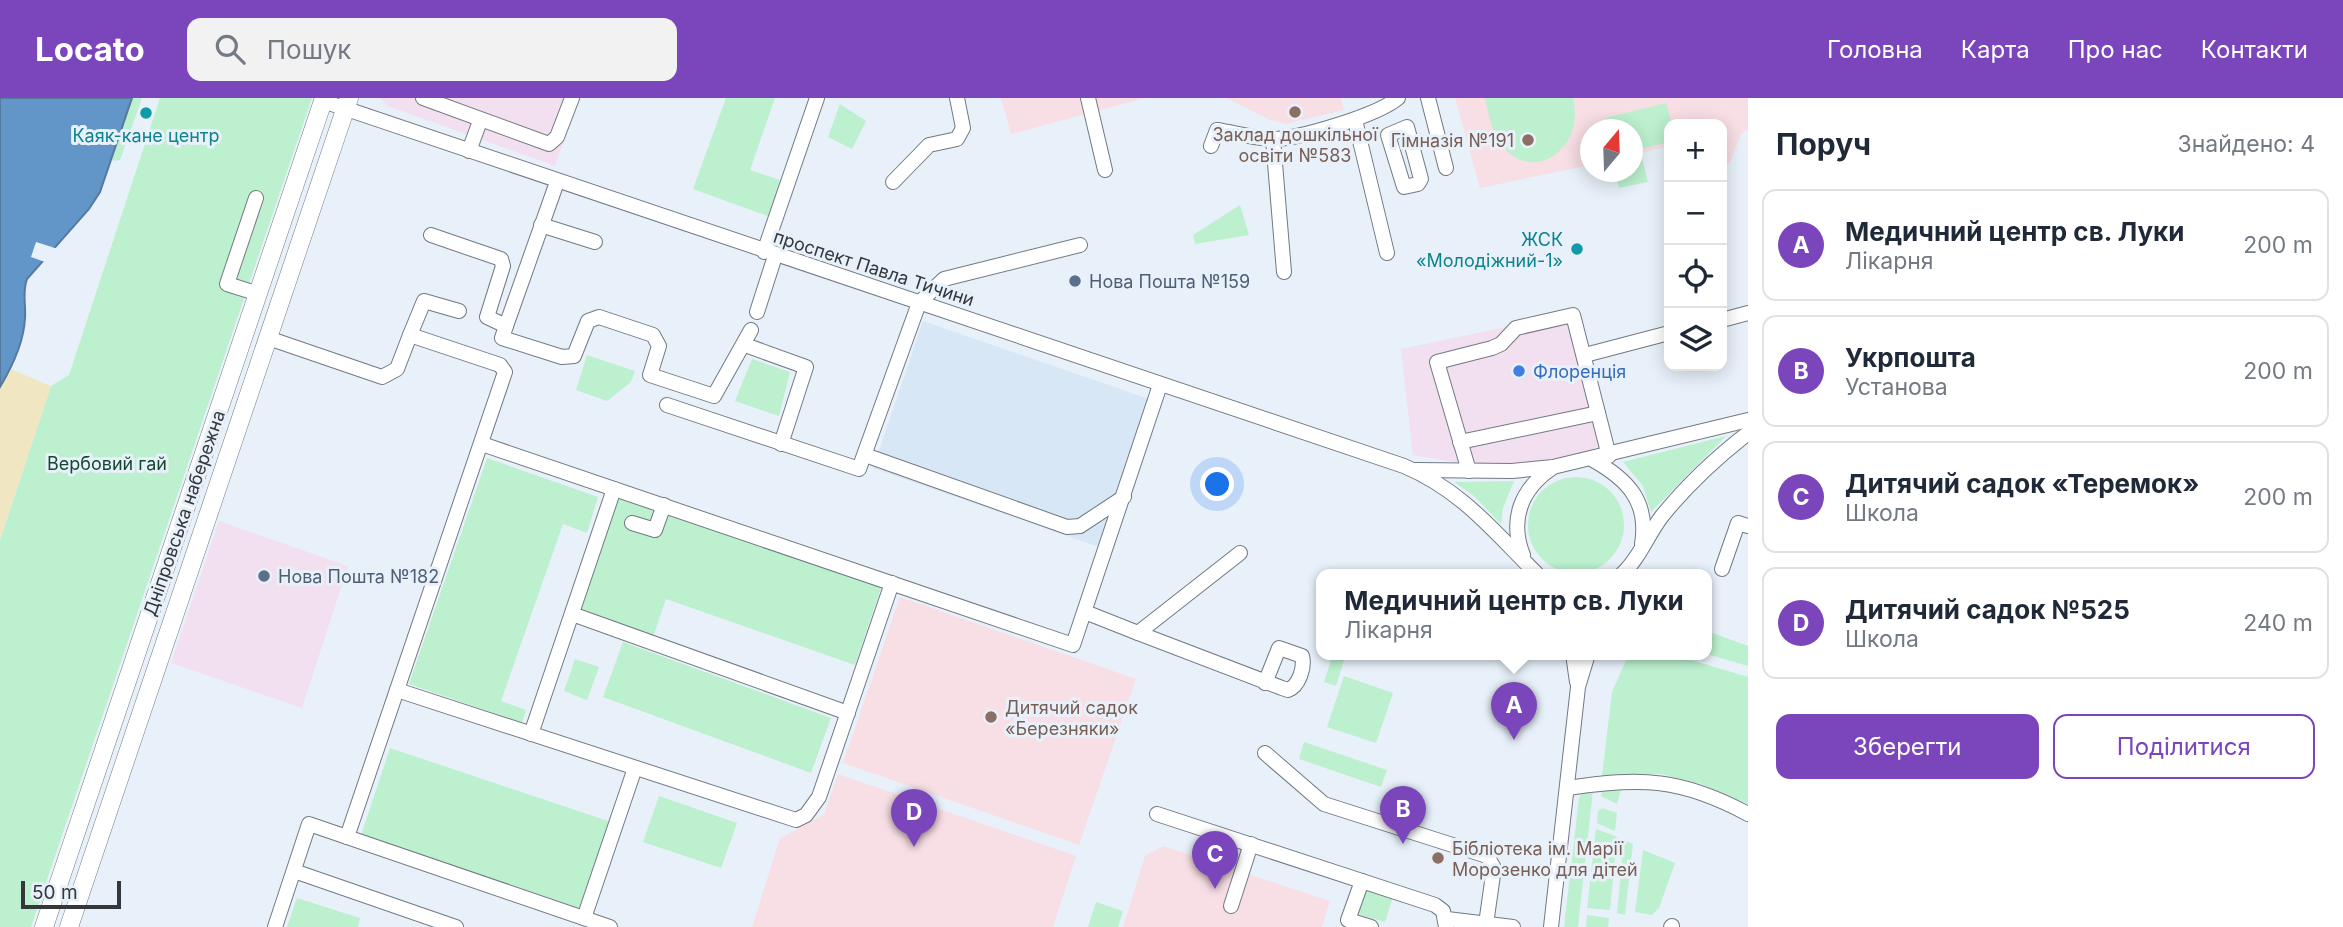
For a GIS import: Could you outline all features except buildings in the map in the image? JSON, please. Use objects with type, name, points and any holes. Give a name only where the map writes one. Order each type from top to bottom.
[{"type":"main road","name":"Дніпровська набережна","points":[[44,927],[324,99]]},
{"type":"main road","name":"Дніпровська набережна","points":[[69,927],[347,103]]},
{"type":"street","points":[[423,98],[549,144],[557,137],[572,98]]},
{"type":"street","points":[[757,312],[769,254],[817,98]]},
{"type":"street","points":[[893,182],[929,145],[957,139],[963,128],[957,98]]},
{"type":"street","points":[[1088,98],[1105,170]]},
{"type":"street","points":[[1428,98],[1446,168]]},
{"type":"street","name":"проспект Павла Тичини","points":[[324,99],[347,103],[557,182],[1414,470],[1452,492],[1485,518],[1533,569]]},
{"type":"street","points":[[1211,146],[1217,130],[1273,139],[1355,120],[1394,102],[1397,130]]},
{"type":"street","points":[[1355,120],[1387,253]]},
{"type":"street","points":[[469,151],[480,121]]},
{"type":"street","points":[[1273,139],[1284,272]]},
{"type":"street","points":[[557,182],[502,338],[569,358],[578,351],[591,318],[610,320],[653,335],[659,346],[650,375],[714,396],[745,345],[751,330]]},
{"type":"street","points":[[256,198],[228,284],[259,294]]},
{"type":"street","points":[[541,225],[595,242]]},
{"type":"street","points":[[432,235],[501,259],[503,266],[488,317],[506,326]]},
{"type":"street","points":[[667,405],[855,470],[860,467],[865,454],[919,303],[944,279],[1080,245]]},
{"type":"street","points":[[268,338],[382,377],[397,369],[424,301],[459,311]]},
{"type":"street","points":[[1727,319],[1748,313]]},
{"type":"street","points":[[1469,471],[1437,362],[1492,348],[1501,344],[1516,327],[1573,315],[1609,456]]},
{"type":"street","points":[[1585,355],[1664,334]]},
{"type":"street","points":[[347,836],[505,377],[503,368],[410,335]]},
{"type":"street","points":[[745,345],[806,367],[781,444]]},
{"type":"street","points":[[482,444],[1073,645],[1125,497],[1160,385]]},
{"type":"street","points":[[1460,442],[1598,413]]},
{"type":"street","name":"проспект Павла Тичини","points":[[1414,470],[1469,471],[1553,467],[1609,456],[1748,420]]},
{"type":"street","points":[[1627,569],[1663,515],[1694,481],[1748,433]]},
{"type":"street","points":[[865,454],[1067,527],[1080,526],[1125,497]]},
{"type":"street","points":[[1592,460],[1617,473],[1638,498],[1643,513],[1642,545]]},
{"type":"street","name":"проспект Павла Тичини","points":[[1525,559],[1518,542],[1516,523],[1520,504],[1529,488],[1553,467]]},
{"type":"street","points":[[531,734],[614,489]]},
{"type":"street","points":[[632,523],[655,530],[664,505]]},
{"type":"street","points":[[1722,569],[1738,523],[1748,526]]},
{"type":"street","points":[[1138,633],[1240,553]]},
{"type":"street","points":[[397,690],[792,820],[800,819],[819,797],[892,583]]},
{"type":"street","points":[[1084,612],[1265,682]]},
{"type":"street","points":[[572,614],[848,713]]},
{"type":"street","points":[[1574,660],[1578,687]]},
{"type":"street","points":[[1551,927],[1578,687],[1585,660]]},
{"type":"street","points":[[1265,753],[1324,804],[1487,856],[1494,868],[1486,923]]},
{"type":"street","points":[[584,918],[635,768]]},
{"type":"street","points":[[1567,788],[1627,781],[1678,785],[1719,798],[1748,814]]},
{"type":"street","points":[[1157,814],[1435,905],[1446,923],[1486,923],[1513,927]]},
{"type":"street","points":[[275,927],[309,824],[610,927]]},
{"type":"street","points":[[1231,906],[1251,844]]},
{"type":"street","points":[[294,871],[456,927]]},
{"type":"street","points":[[1362,881],[1348,920],[1371,927]]},
{"type":"shaded area","points":[[380,98],[579,98],[555,166],[388,106]]},
{"type":"shaded area","points":[[1001,98],[1145,98],[1011,134]]},
{"type":"shaded area","name":"Заклад дошкільної освіти №583","points":[[1226,98],[1341,98],[1344,110],[1286,124],[1271,120]]},
{"type":"shaded area","name":"Гімназія №191","points":[[1455,98],[1748,98],[1748,129],[1741,134],[1730,163],[1727,164],[1727,119],[1664,119],[1664,147],[1643,152],[1643,119],[1580,119],[1580,167],[1480,188]]},
{"type":"shaded area","points":[[1577,312],[1611,443],[1569,457],[1511,464],[1460,463],[1413,455],[1401,349]]},
{"type":"shaded area","points":[[923,321],[1155,401],[1107,550],[873,468]]},
{"type":"shaded area","points":[[219,521],[348,566],[302,708],[171,663]]},
{"type":"shaded area","name":"Дитячий садок «Березняки»","points":[[900,597],[1136,679],[1079,845],[843,763]]},
{"type":"shaded area","points":[[838,774],[1076,856],[1053,927],[752,927],[780,838],[824,815]]},
{"type":"shaded area","points":[[1163,846],[1330,901],[1322,927],[1123,927],[1145,856]]},
{"type":"green space","points":[[132,98],[142,98],[120,160],[113,161],[111,157]]},
{"type":"green space","name":"Вербовий гай","points":[[160,98],[312,98],[31,927],[0,927],[0,540],[51,386],[69,375]]},
{"type":"green space","points":[[726,98],[775,98],[750,170],[780,180],[770,217],[693,189]]},
{"type":"green space","points":[[1485,98],[1573,98],[1575,116],[1571,133],[1564,146],[1553,156],[1527,162],[1513,156],[1501,144],[1495,134]]},
{"type":"green space","points":[[1666,103],[1671,119],[1664,119],[1664,143],[1643,148],[1643,119],[1605,118]]},
{"type":"green space","points":[[840,104],[866,121],[852,149],[828,137]]},
{"type":"green space","points":[[1643,162],[1648,182],[1619,188],[1618,182],[1643,182]]},
{"type":"green space","points":[[1240,205],[1249,235],[1195,244],[1193,235]]},
{"type":"green space","points":[[956,288],[973,293],[969,306],[934,295]]},
{"type":"green space","points":[[587,355],[635,371],[631,382],[607,401],[576,390]]},
{"type":"green space","points":[[752,359],[790,372],[779,416],[735,401]]},
{"type":"green space","points":[[1726,436],[1651,512],[1643,486],[1623,462]]},
{"type":"green space","points":[[487,458],[598,497],[587,533],[563,524],[501,701],[526,710],[522,723],[409,684]]},
{"type":"green space","points":[[1567,478],[1585,478],[1603,485],[1616,498],[1623,516],[1623,534],[1616,552],[1603,565],[1594,569],[1558,569],[1549,565],[1536,552],[1529,534],[1529,516],[1536,498],[1549,485]]},
{"type":"green space","points":[[1514,481],[1503,508],[1501,524],[1474,496],[1454,482]]},
{"type":"green space","points":[[617,496],[883,582],[855,665],[666,599],[653,637],[578,611]]},
{"type":"green space","points":[[1712,633],[1748,646],[1748,666],[1712,655]]},
{"type":"green space","points":[[623,642],[831,718],[811,773],[603,697]]},
{"type":"green space","points":[[575,659],[599,667],[587,700],[564,691]]},
{"type":"green space","points":[[1331,660],[1344,660],[1336,686],[1324,682]]},
{"type":"green space","points":[[1626,660],[1691,660],[1748,677],[1748,804],[1701,784],[1661,774],[1602,776],[1612,692]]},
{"type":"green space","points":[[1344,676],[1393,693],[1376,743],[1327,727]]},
{"type":"green space","points":[[1304,742],[1387,770],[1381,787],[1299,759]]},
{"type":"green space","points":[[390,748],[611,822],[582,909],[361,835]]},
{"type":"green space","points":[[1622,787],[1617,804],[1601,796],[1602,790]]},
{"type":"green space","points":[[1593,790],[1578,927],[1564,927],[1579,798],[1582,793]]},
{"type":"green space","points":[[659,796],[737,823],[721,868],[643,842]]},
{"type":"green space","points":[[1602,808],[1617,813],[1615,831],[1597,823],[1598,811]]},
{"type":"green space","points":[[1596,829],[1617,837],[1610,910],[1587,908]]},
{"type":"green space","points":[[1624,840],[1633,844],[1625,915],[1617,913]]},
{"type":"green space","points":[[1643,850],[1675,863],[1659,908],[1652,915],[1635,912]]},
{"type":"green space","points":[[1364,885],[1394,894],[1385,922],[1355,913]]},
{"type":"green space","points":[[297,898],[360,918],[358,927],[287,927]]},
{"type":"green space","points":[[1096,902],[1123,911],[1118,927],[1088,927]]},
{"type":"green space","points":[[1587,915],[1609,918],[1608,927],[1586,927]]},
{"type":"sand","points":[[11,369],[51,386],[0,539],[0,387]]},
{"type":"water","points":[[0,98],[132,98],[100,192],[89,209],[27,279],[25,318],[20,345],[0,387]]},
{"type":"pier","points":[[36,242],[58,249],[45,262],[31,257]]},
{"type":"place","name":"Заклад дошкільної освіти №583","points":[[1295,112]]},
{"type":"place","name":"Каяк-кане центр","points":[[146,113]]},
{"type":"place","name":"Гімназія №191","points":[[1528,140]]},
{"type":"place","name":"ЖСК «Молодіжний-1»","points":[[1577,249]]},
{"type":"place","name":"Нова Пошта №159","points":[[1075,281]]},
{"type":"place","name":"Флоренція","points":[[1519,371]]},
{"type":"place","name":"Нова Пошта №182","points":[[264,576]]},
{"type":"place","name":"Дитячий садок «Березняки»","points":[[991,717]]},
{"type":"place","name":"Медичний центр св. Луки","points":[[1514,740]]},
{"type":"place","name":"Укрпошта","points":[[1403,844]]},
{"type":"place","name":"Дитячий садок №525","points":[[914,847]]},
{"type":"place","name":"Бібліотека ім. Марії Морозенко для дітей","points":[[1438,858]]},
{"type":"place","name":"Дитячий садок «Теремок»","points":[[1215,889]]}]
